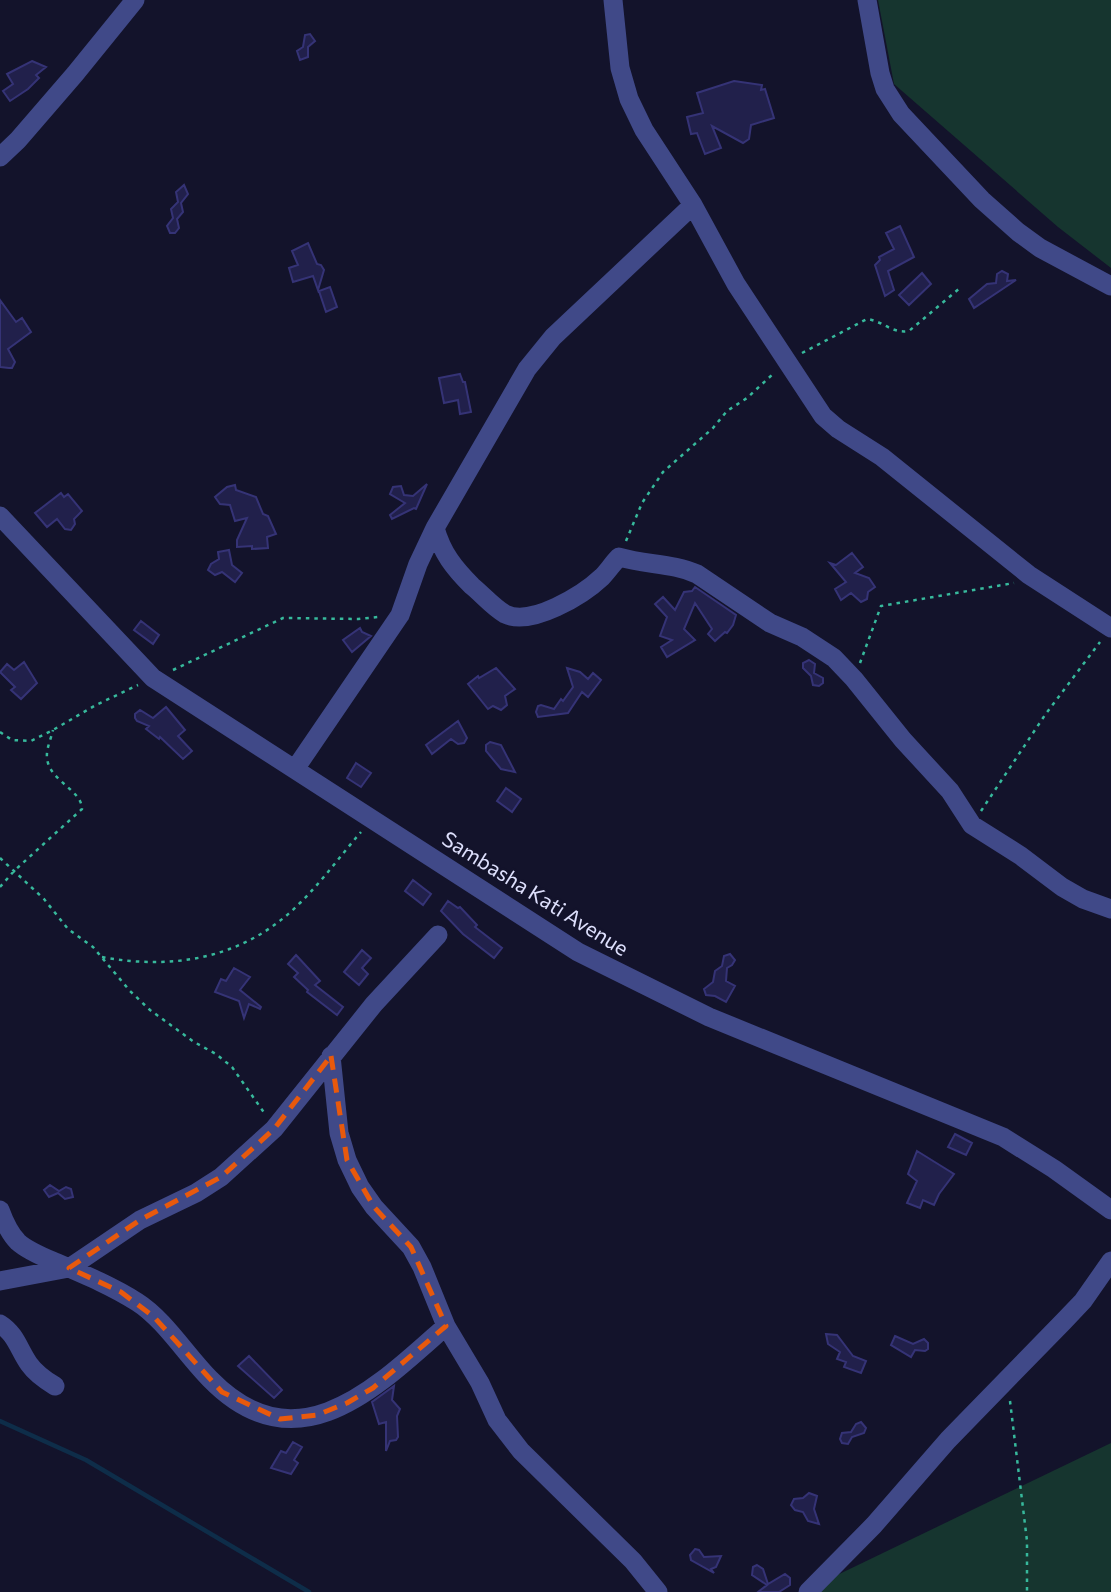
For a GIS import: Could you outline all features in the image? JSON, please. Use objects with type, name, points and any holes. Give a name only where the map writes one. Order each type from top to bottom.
[{"type":"street","points":[[0,157],[75,74],[135,0]]},
{"type":"street","points":[[613,0],[620,68],[629,99],[644,130],[693,205],[736,284],[823,416],[882,457],[1029,575],[1107,633]]},
{"type":"street","points":[[867,0],[880,73],[885,89],[901,114],[982,200],[1018,232],[1040,248],[1111,286]]},
{"type":"street","points":[[295,769],[400,615],[418,564],[435,528],[536,358],[582,308],[693,205]]},
{"type":"street","name":"Sambasha Kati Avenue","points":[[0,516],[153,678],[606,967],[709,1017],[1003,1138],[1054,1169],[1111,1210]]},
{"type":"street","points":[[435,528],[447,559],[458,572],[494,606],[507,615],[523,618],[536,615],[580,594],[601,578],[619,556],[641,563],[685,569],[697,574],[770,623],[817,646],[854,678],[903,740],[950,791],[972,825],[1021,856],[1062,887],[1111,909]]},
{"type":"street","points":[[0,1281],[69,1268],[140,1220],[196,1193],[221,1177],[274,1129],[374,1004],[438,935]]},
{"type":"street","points":[[331,1056],[339,1133],[347,1160],[360,1187],[374,1207],[411,1247],[446,1326],[480,1382],[497,1420],[508,1438],[633,1561],[658,1592]]},
{"type":"street","points":[[0,1210],[7,1228],[19,1243],[140,1303],[222,1392],[262,1415],[297,1419],[317,1415],[347,1403],[381,1382],[446,1326]]},
{"type":"street","points":[[808,1592],[874,1525],[948,1440],[1083,1301],[1111,1261]]},
{"type":"street","points":[[0,1324],[17,1340],[30,1366],[55,1386]]},
{"type":"path","points":[[619,556],[642,503],[663,472],[704,436],[727,411],[747,398],[788,362],[823,340],[867,319],[893,330],[909,331],[960,288]]},
{"type":"path","points":[[854,678],[881,606],[1003,586],[1029,575]]},
{"type":"path","points":[[0,732],[12,740],[31,741],[96,705],[283,618],[358,619],[400,615]]},
{"type":"path","points":[[972,825],[1045,715],[1107,633]]},
{"type":"path","points":[[0,887],[13,871],[82,809],[79,799],[50,768],[47,757],[53,730]]},
{"type":"path","points":[[102,957],[137,963],[171,963],[208,957],[245,942],[284,918],[301,902],[372,820]]},
{"type":"path","points":[[0,858],[44,899],[68,929],[87,941],[150,1010],[232,1067],[274,1129]]},
{"type":"path","points":[[1007,1381],[1027,1541],[1027,1592]]},
{"type":"highlighted area","points":[[331,1056],[347,1160],[374,1207],[411,1247],[446,1326],[373,1388],[347,1403],[317,1415],[280,1419],[222,1392],[154,1317],[121,1292],[69,1268],[140,1220],[221,1177],[274,1129]]},
{"type":"green space","points":[[878,0],[1111,0],[1111,268],[1058,227],[894,84]]},
{"type":"green space","points":[[1111,1443],[1111,1592],[802,1592]]},
{"type":"building","points":[[310,34],[315,41],[308,47],[308,57],[300,60],[297,51],[303,47],[305,35]]},
{"type":"building","points":[[32,61],[46,67],[36,75],[39,78],[28,89],[10,101],[3,91],[13,84],[7,74]]},
{"type":"building","points":[[734,81],[762,85],[761,90],[765,89],[774,118],[751,125],[749,139],[743,143],[712,126],[721,148],[705,154],[697,133],[691,134],[687,117],[703,113],[697,93]]},
{"type":"building","points":[[184,185],[188,194],[181,203],[183,212],[177,219],[179,228],[175,233],[170,233],[167,226],[173,218],[171,209],[178,202],[176,192]]},
{"type":"building","points":[[900,226],[914,257],[888,271],[894,290],[885,296],[875,265],[880,260],[879,257],[894,249],[886,233]]},
{"type":"building","points":[[308,243],[317,264],[324,270],[318,290],[313,276],[293,282],[289,268],[298,265],[292,251]]},
{"type":"building","points":[[1002,271],[1008,274],[1007,281],[1016,280],[974,308],[969,299],[987,284],[996,283],[997,274]]},
{"type":"building","points":[[922,273],[931,284],[909,305],[899,295]]},
{"type":"building","points":[[330,287],[337,307],[326,312],[319,291]]},
{"type":"building","points":[[0,300],[16,322],[22,318],[31,332],[8,349],[15,362],[12,368],[0,367]]},
{"type":"building","points":[[460,374],[465,382],[471,412],[460,414],[458,400],[444,403],[439,378]]},
{"type":"building","points":[[427,484],[416,509],[392,519],[390,515],[405,503],[390,494],[393,487],[401,486],[404,495],[413,496]]},
{"type":"building","points":[[235,485],[236,490],[256,497],[263,514],[268,516],[276,534],[267,537],[268,548],[237,547],[237,540],[247,518],[235,521],[230,505],[220,504],[215,497],[227,487]]},
{"type":"building","points":[[61,493],[64,497],[68,494],[82,511],[74,519],[75,524],[71,530],[65,529],[57,519],[47,527],[35,513]]},
{"type":"building","points":[[229,550],[232,565],[242,573],[235,582],[222,572],[215,575],[208,570],[211,564],[219,559],[218,552]]},
{"type":"building","points":[[852,553],[863,567],[855,573],[869,578],[875,587],[868,592],[867,599],[861,602],[851,593],[841,600],[835,589],[846,582],[830,563],[836,565]]},
{"type":"building","points":[[695,587],[736,615],[733,625],[715,641],[708,634],[712,629],[695,603],[684,629],[695,640],[667,657],[661,647],[672,640],[660,636],[667,617],[655,604],[663,597],[675,610],[684,592],[692,591]]},
{"type":"building","points":[[141,621],[159,635],[153,644],[134,630]]},
{"type":"building","points":[[360,628],[371,636],[352,652],[343,640]]},
{"type":"building","points":[[809,660],[815,664],[814,673],[823,678],[823,683],[819,686],[813,685],[811,676],[803,668],[803,663]]},
{"type":"building","points":[[24,662],[37,683],[21,699],[11,690],[15,687],[0,672],[7,664],[14,670]]},
{"type":"building","points":[[496,668],[515,689],[505,696],[507,705],[501,710],[493,706],[488,709],[468,684]]},
{"type":"building","points":[[567,668],[580,672],[588,679],[593,673],[601,680],[588,697],[582,692],[568,713],[538,717],[538,706],[554,709],[573,687]]},
{"type":"building","points":[[166,707],[185,730],[178,736],[192,751],[183,759],[160,737],[159,739],[146,729],[149,726],[135,718],[135,714],[140,710],[153,718]]},
{"type":"building","points":[[458,721],[467,738],[464,743],[458,744],[451,739],[432,754],[426,745]]},
{"type":"building","points":[[490,742],[501,745],[515,772],[501,769],[486,751],[486,745]]},
{"type":"building","points":[[356,763],[371,773],[361,787],[347,778]]},
{"type":"building","points":[[506,788],[521,799],[512,812],[497,801]]},
{"type":"building","points":[[413,880],[431,894],[423,905],[405,891]]},
{"type":"building","points":[[448,901],[460,907],[477,925],[475,927],[502,948],[494,958],[463,934],[441,911]]},
{"type":"building","points":[[362,950],[371,958],[362,968],[368,974],[359,985],[344,972]]},
{"type":"building","points":[[730,954],[735,960],[727,968],[726,981],[735,986],[726,1002],[706,995],[704,989],[713,982],[715,971],[722,966],[724,956]]},
{"type":"building","points":[[296,955],[320,981],[315,985],[343,1007],[337,1015],[307,992],[294,977],[298,973],[288,964]]},
{"type":"building","points":[[234,968],[250,977],[240,990],[261,1007],[260,1009],[249,1004],[244,1018],[239,1001],[215,992],[221,979],[226,981]]},
{"type":"building","points":[[955,1134],[972,1143],[966,1155],[948,1147]]},
{"type":"building","points":[[917,1151],[954,1174],[934,1205],[923,1200],[920,1208],[907,1203],[917,1181],[908,1174]]},
{"type":"building","points":[[50,1185],[59,1191],[66,1187],[71,1189],[73,1197],[65,1199],[58,1193],[49,1197],[44,1190]]},
{"type":"building","points":[[826,1334],[837,1335],[853,1356],[866,1361],[861,1373],[844,1367],[846,1362],[837,1359],[840,1352],[828,1344]]},
{"type":"building","points":[[895,1336],[913,1344],[924,1339],[928,1343],[928,1349],[915,1350],[911,1357],[891,1345]]},
{"type":"building","points":[[249,1356],[282,1390],[274,1398],[238,1366]]},
{"type":"building","points":[[394,1386],[392,1400],[400,1409],[397,1416],[398,1437],[390,1441],[386,1451],[386,1422],[379,1424],[372,1402]]},
{"type":"building","points":[[861,1422],[866,1428],[864,1433],[852,1437],[848,1444],[842,1443],[842,1433],[851,1432],[856,1424]]},
{"type":"building","points":[[293,1442],[302,1447],[294,1460],[298,1463],[291,1474],[271,1468],[281,1451],[286,1453]]},
{"type":"building","points":[[809,1493],[817,1496],[814,1509],[819,1524],[808,1521],[803,1512],[795,1510],[791,1505],[794,1499],[803,1498]]},
{"type":"building","points":[[695,1549],[704,1557],[721,1556],[716,1567],[711,1569],[714,1573],[691,1560],[690,1555]]},
{"type":"building","points":[[757,1565],[763,1569],[768,1584],[785,1574],[790,1578],[790,1585],[779,1592],[758,1592],[767,1585],[752,1575],[753,1567]]},
{"type":"waterway","points":[[0,1421],[86,1460],[309,1592]]}]
